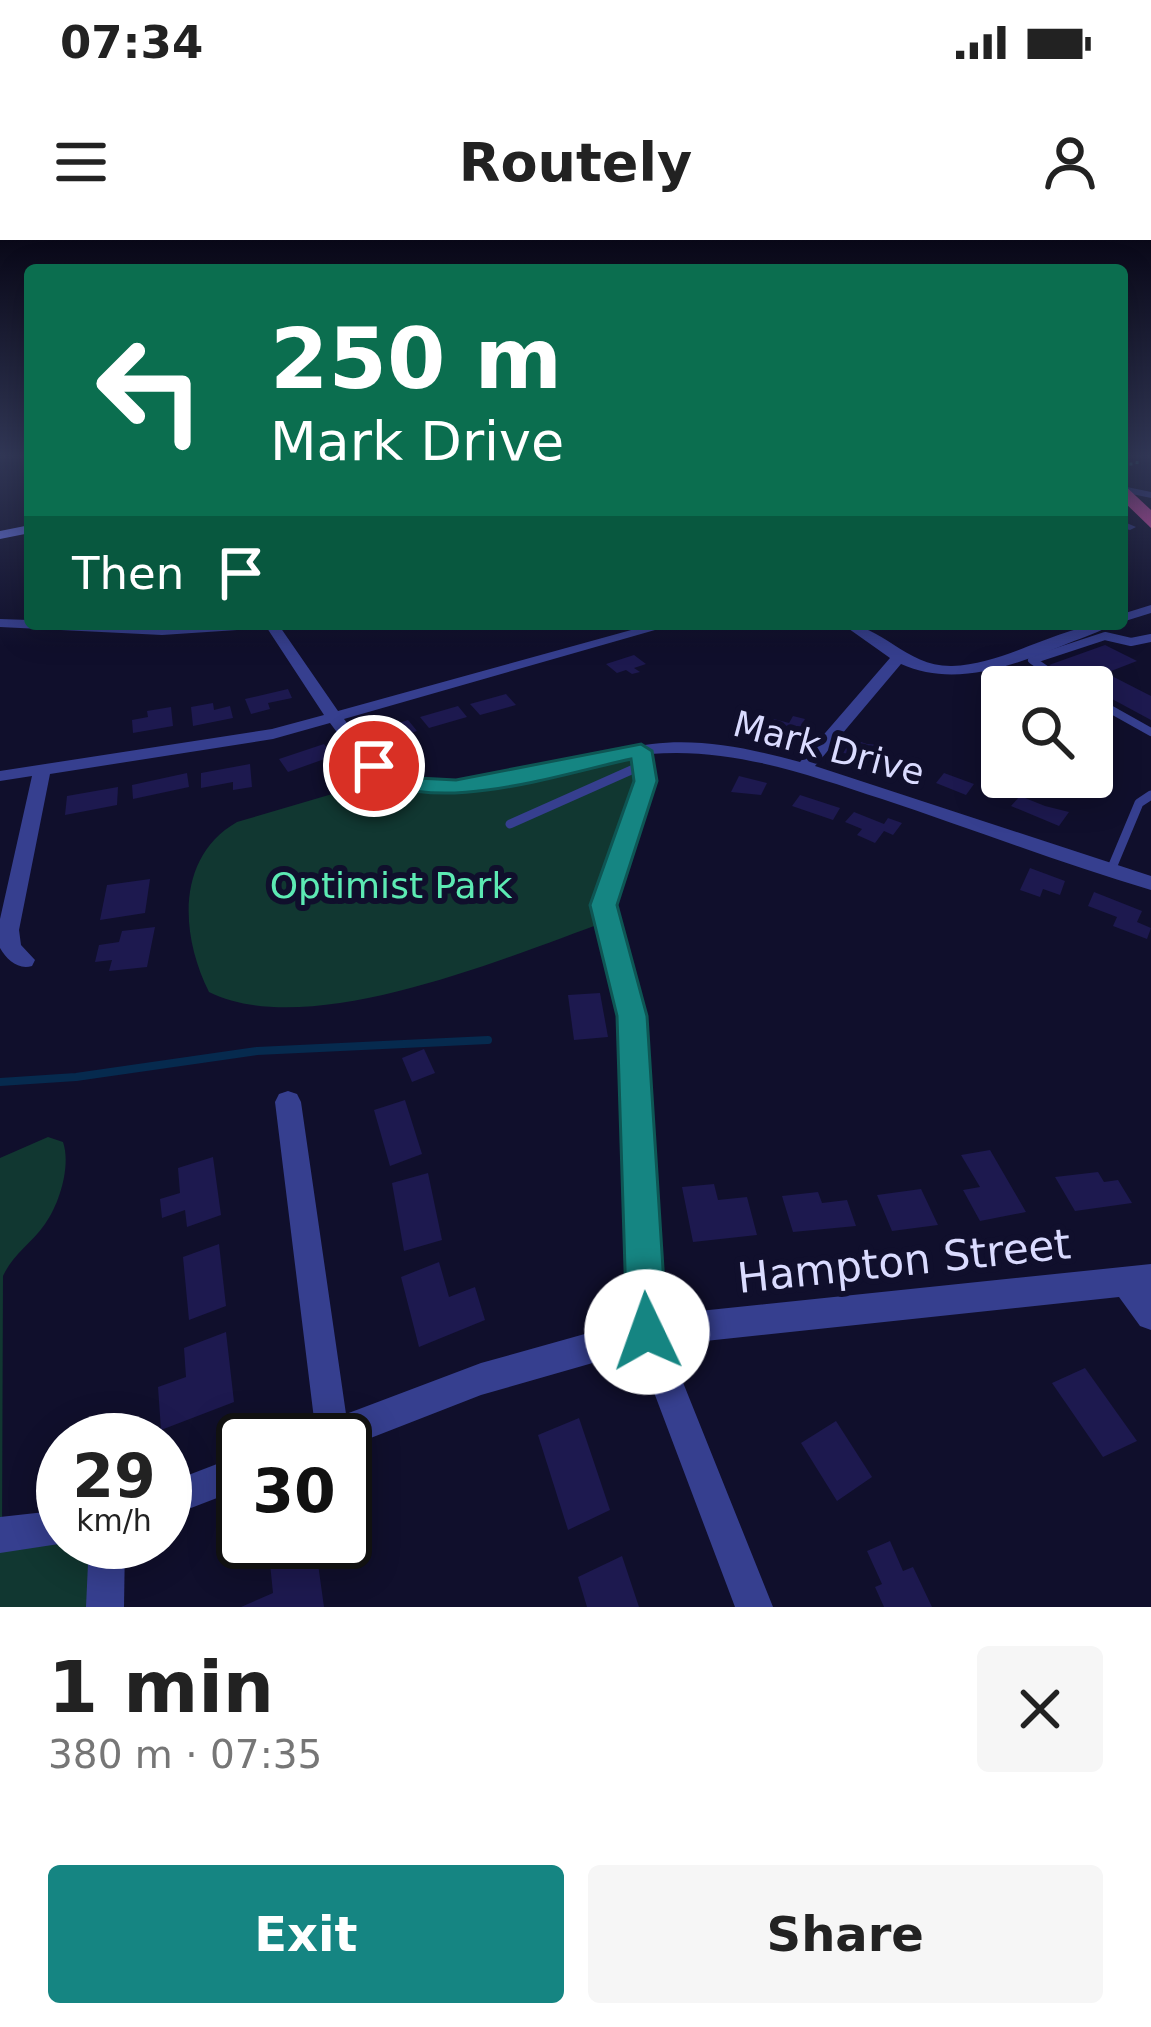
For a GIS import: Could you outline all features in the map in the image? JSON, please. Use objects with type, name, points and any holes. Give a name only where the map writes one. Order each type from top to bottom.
[{"type":"street","points":[[142,630],[178,630]]},
{"type":"street","name":"Mark Drive","points":[[275,630],[374,766],[390,777],[439,788],[512,780],[691,747],[804,768],[1151,884]]},
{"type":"street","points":[[0,776],[273,734],[647,630]]},
{"type":"street","points":[[858,630],[899,657],[944,674],[1026,657],[1091,630]]},
{"type":"street","points":[[804,768],[899,657]]},
{"type":"street","points":[[643,757],[646,781],[604,905],[632,1016],[647,1332],[754,1607]]},
{"type":"street","points":[[24,960],[11,948],[8,930],[42,770]]},
{"type":"street","points":[[288,1102],[325,1413]]},
{"type":"street","points":[[1139,1282],[1151,1315]]},
{"type":"street","name":"Hampton Street","points":[[372,1421],[481,1379],[647,1332],[1139,1282]]},
{"type":"street","points":[[0,1535],[36,1531]]},
{"type":"street","points":[[105,1607],[106,1569]]},
{"type":"lane","points":[[1026,657],[1105,636],[1131,642],[1151,638]]},
{"type":"lane","points":[[1026,657],[1040,666]]},
{"type":"lane","points":[[1113,711],[1151,732]]},
{"type":"lane","points":[[510,824],[643,757]]},
{"type":"lane","points":[[1111,870],[1139,802],[1151,795]]},
{"type":"lane","points":[[1134,814],[1151,820]]},
{"type":"green space","name":"Optimist Park","points":[[641,751],[645,764],[608,921],[464,972],[353,1001],[299,1007],[251,1005],[209,992],[193,946],[189,898],[203,855],[237,822],[390,777],[456,788]]},
{"type":"green space","points":[[48,1137],[63,1142],[65,1151],[65,1173],[50,1215],[3,1276],[2,1535],[36,1537],[36,1569],[106,1569],[105,1607],[0,1607],[0,1158]]},
{"type":"building","points":[[1105,645],[1137,661],[1113,670],[1113,666],[1049,665]]},
{"type":"building","points":[[634,655],[646,664],[634,668],[640,672],[617,673],[606,664]]},
{"type":"building","points":[[1113,677],[1151,696],[1151,720],[1113,700]]},
{"type":"building","points":[[288,689],[292,698],[268,703],[270,709],[251,714],[245,699]]},
{"type":"building","points":[[506,694],[516,705],[480,715],[470,704]]},
{"type":"building","points":[[213,703],[214,710],[230,706],[233,718],[193,726],[191,707]]},
{"type":"building","points":[[458,706],[467,717],[429,728],[420,717]]},
{"type":"building","points":[[171,707],[173,726],[133,733],[132,720],[148,717],[147,711]]},
{"type":"building","points":[[793,716],[805,719],[795,736],[768,728],[774,719],[789,723]]},
{"type":"building","points":[[408,720],[417,731],[384,742],[375,731]]},
{"type":"building","points":[[852,739],[881,745],[873,757],[843,753]]},
{"type":"building","points":[[324,744],[333,756],[288,772],[279,759]]},
{"type":"building","points":[[250,764],[252,787],[233,790],[233,782],[201,788],[201,773]]},
{"type":"building","points":[[187,773],[189,787],[133,799],[132,785]]},
{"type":"building","points":[[944,773],[974,784],[966,795],[936,783]]},
{"type":"building","points":[[739,776],[767,783],[761,795],[731,792]]},
{"type":"building","points":[[118,787],[117,805],[65,815],[67,796]]},
{"type":"building","points":[[800,795],[840,808],[833,820],[792,806]]},
{"type":"building","points":[[1025,798],[1069,812],[1059,826],[1011,806]]},
{"type":"building","points":[[854,812],[884,824],[888,818],[902,823],[893,835],[884,831],[875,843],[857,835],[862,829],[845,822]]},
{"type":"building","points":[[1030,868],[1065,881],[1060,895],[1043,889],[1040,897],[1020,890]]},
{"type":"building","points":[[150,879],[145,913],[100,920],[107,885]]},
{"type":"building","points":[[1094,892],[1142,911],[1137,922],[1151,928],[1147,939],[1113,926],[1117,917],[1088,906]]},
{"type":"building","points":[[155,927],[147,967],[109,971],[112,960],[95,962],[99,945],[119,942],[122,931]]},
{"type":"building","points":[[600,993],[608,1037],[574,1040],[568,995]]},
{"type":"building","points":[[424,1049],[435,1073],[412,1082],[402,1058]]},
{"type":"building","points":[[405,1100],[422,1154],[390,1166],[374,1110]]},
{"type":"building","points":[[990,1150],[1026,1212],[980,1221],[963,1190],[980,1187],[961,1155]]},
{"type":"building","points":[[213,1157],[221,1215],[187,1227],[185,1210],[162,1218],[160,1199],[180,1193],[178,1168]]},
{"type":"building","points":[[1098,1172],[1104,1182],[1118,1180],[1132,1203],[1075,1211],[1055,1177]]},
{"type":"building","points":[[428,1173],[442,1240],[404,1251],[392,1183]]},
{"type":"building","points":[[714,1184],[718,1200],[747,1197],[757,1235],[693,1242],[682,1187]]},
{"type":"building","points":[[921,1189],[938,1225],[892,1231],[877,1195]]},
{"type":"building","points":[[818,1192],[822,1203],[847,1200],[856,1226],[793,1232],[782,1196]]},
{"type":"building","points":[[219,1244],[226,1306],[189,1320],[183,1257]]},
{"type":"building","points":[[439,1262],[449,1297],[475,1287],[485,1320],[419,1347],[401,1277]]},
{"type":"building","points":[[226,1332],[234,1402],[192,1418],[192,1413],[160,1413],[158,1387],[186,1377],[184,1348]]},
{"type":"building","points":[[1085,1368],[1137,1441],[1103,1457],[1052,1383]]},
{"type":"building","points":[[579,1418],[610,1510],[568,1530],[538,1435]]},
{"type":"building","points":[[836,1421],[872,1477],[837,1501],[801,1443]]},
{"type":"building","points":[[890,1541],[903,1571],[913,1567],[932,1607],[884,1607],[875,1587],[882,1584],[867,1551]]},
{"type":"building","points":[[622,1556],[639,1607],[587,1607],[578,1577]]},
{"type":"building","points":[[271,1569],[319,1569],[324,1607],[241,1607],[273,1593]]},
{"type":"waterway","points":[[0,1082],[76,1077],[257,1051],[488,1040]]},
{"type":"route","points":[[374,766],[390,777],[456,788],[641,751],[646,781],[604,905],[632,1016],[647,1332]]}]
